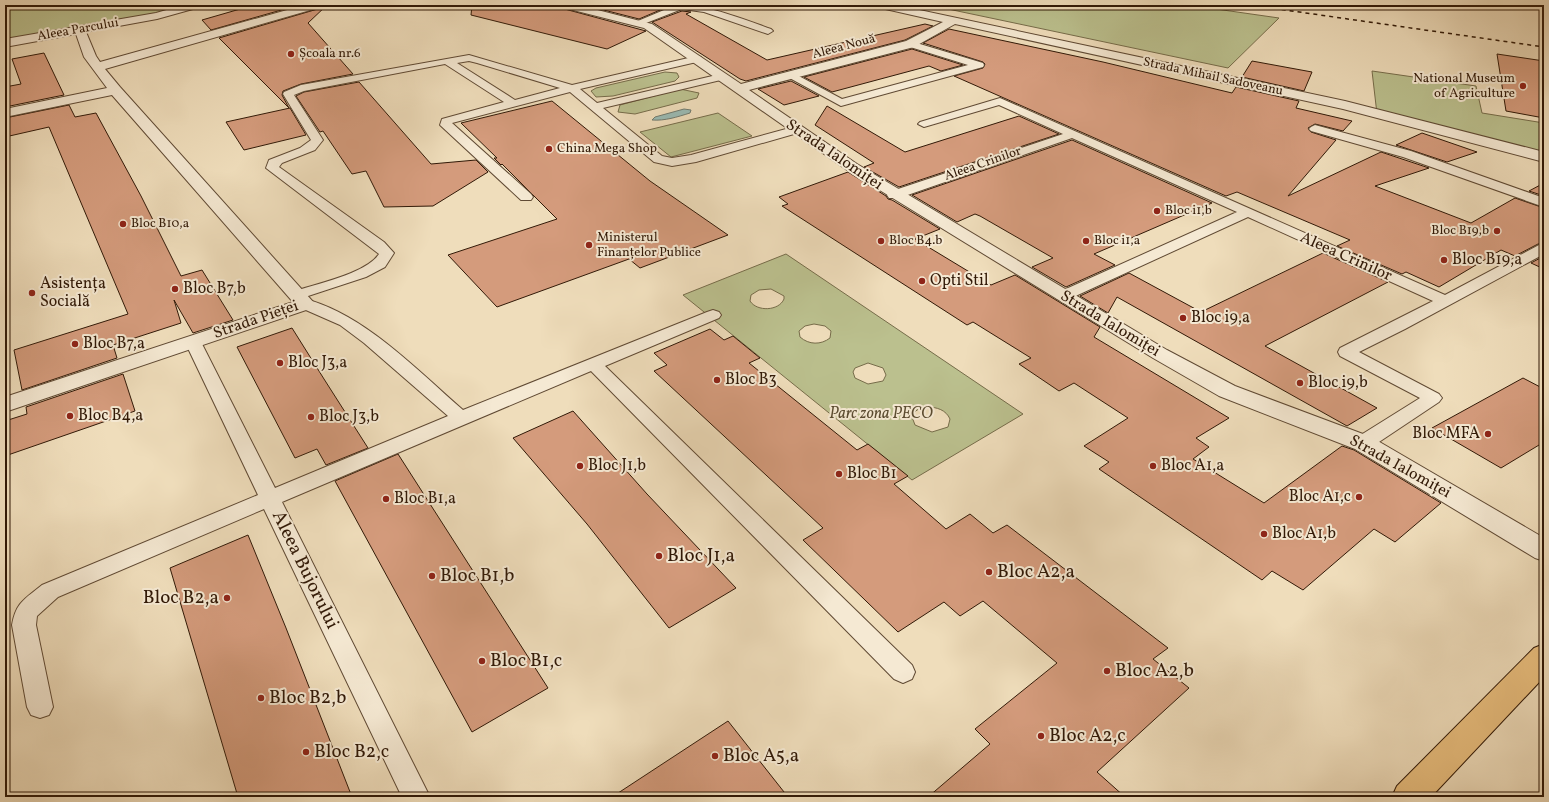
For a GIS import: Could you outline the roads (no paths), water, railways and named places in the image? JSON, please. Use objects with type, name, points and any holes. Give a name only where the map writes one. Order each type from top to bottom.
[{"type":"main road","points":[[1408,797],[1544,657]]},
{"type":"street","name":"Aleea Parcului","points":[[5,43],[157,16],[196,5]]},
{"type":"street","points":[[98,68],[318,5]]},
{"type":"street","name":"Strada Ialomiței","points":[[565,5],[648,26],[796,130],[894,194],[1160,354],[1227,391],[1364,443],[1544,550]]},
{"type":"street","name":"Strada Mihail Sadoveanu","points":[[881,5],[1344,105],[1544,157]]},
{"type":"street","name":"Aleea Nouă","points":[[738,89],[910,44],[953,21]]},
{"type":"street","name":"Strada Pieței","points":[[5,405],[193,342],[301,300],[115,90],[90,57],[80,30]]},
{"type":"street","points":[[5,113],[115,90]]},
{"type":"lane","points":[[638,23],[677,6],[706,10],[768,31]]},
{"type":"lane","points":[[791,76],[841,103],[979,65],[910,44]]},
{"type":"lane","points":[[301,300],[361,274],[380,264],[388,253],[272,168],[273,163],[283,157],[312,148],[317,140],[288,94],[301,88],[469,58],[572,88],[658,159],[672,162],[692,159],[796,130]]},
{"type":"lane","points":[[526,198],[446,125],[446,121],[572,88],[697,59]]},
{"type":"lane","points":[[447,61],[513,103]]},
{"type":"lane","points":[[595,107],[722,77]]},
{"type":"lane","name":"Aleea Crinilor","points":[[924,124],[1000,102],[1445,301]]},
{"type":"lane","points":[[1315,129],[1407,154],[1544,202]]},
{"type":"lane","name":"Aleea Crinilor","points":[[894,194],[1073,134]]},
{"type":"lane","points":[[1063,296],[1248,212]]},
{"type":"lane","points":[[1364,443],[1433,398],[1346,352],[1544,248]]},
{"type":"lane","points":[[301,300],[346,322],[370,339],[461,418]]},
{"type":"lane","points":[[40,707],[24,625],[26,612],[50,591],[461,418],[713,315]]},
{"type":"lane","name":"Aleea Bujorului","points":[[193,342],[416,797]]},
{"type":"lane","points":[[593,364],[903,672]]},
{"type":"water","points":[[684,109],[691,110],[690,113],[666,119],[652,120],[655,117]]},
{"type":"railway","points":[[1250,5],[1544,47]]},
{"type":"place","name":"Școala nr.6","points":[[291,54]]},
{"type":"place","name":"National Museum of Agriculture","points":[[1523,86]]},
{"type":"place","name":"China Mega Shop","points":[[549,149]]},
{"type":"place","name":"Bloc i1,b","points":[[1157,211]]},
{"type":"place","name":"Bloc B10,a","points":[[123,224]]},
{"type":"place","name":"Bloc B19,b","points":[[1497,231]]},
{"type":"place","name":"Bloc B4.b","points":[[881,241]]},
{"type":"place","name":"Bloc i1,a","points":[[1086,241]]},
{"type":"place","name":"Ministerul Finanțelor Publice","points":[[589,245]]},
{"type":"place","name":"Bloc B19,a","points":[[1444,260]]},
{"type":"place","name":"Opti Stil","points":[[922,281]]},
{"type":"place","name":"Bloc B7,b","points":[[175,289]]},
{"type":"place","name":"Asistența Socială","points":[[32,293]]},
{"type":"place","name":"Bloc i9,a","points":[[1183,318]]},
{"type":"place","name":"Bloc B7,a","points":[[75,344]]},
{"type":"place","name":"Bloc J3,a","points":[[280,363]]},
{"type":"place","name":"Bloc B3","points":[[717,380]]},
{"type":"place","name":"Bloc i9,b","points":[[1300,383]]},
{"type":"place","name":"Bloc B4,a","points":[[70,416]]},
{"type":"place","name":"Bloc J3,b","points":[[311,417]]},
{"type":"place","name":"Bloc MFA","points":[[1488,434]]},
{"type":"place","name":"Bloc J1,b","points":[[580,466]]},
{"type":"place","name":"Bloc A1,a","points":[[1153,466]]},
{"type":"place","name":"Bloc B1","points":[[839,474]]},
{"type":"place","name":"Bloc A1,c","points":[[1359,497]]},
{"type":"place","name":"Bloc B1,a","points":[[386,499]]},
{"type":"place","name":"Bloc A1,b","points":[[1264,534]]},
{"type":"place","name":"Bloc J1,a","points":[[659,556]]},
{"type":"place","name":"Bloc A2,a","points":[[989,572]]},
{"type":"place","name":"Bloc B1,b","points":[[432,576]]},
{"type":"place","name":"Bloc B2,a","points":[[227,598]]},
{"type":"place","name":"Bloc B1,c","points":[[482,661]]},
{"type":"place","name":"Bloc A2,b","points":[[1107,671]]},
{"type":"place","name":"Bloc B2,b","points":[[261,698]]},
{"type":"place","name":"Bloc A2,c","points":[[1041,736]]},
{"type":"place","name":"Bloc B2,c","points":[[306,752]]},
{"type":"place","name":"Bloc A5,a","points":[[715,756]]},
{"type":"park label","name":"Parc zona PECO","points":[[881,414]]}]
